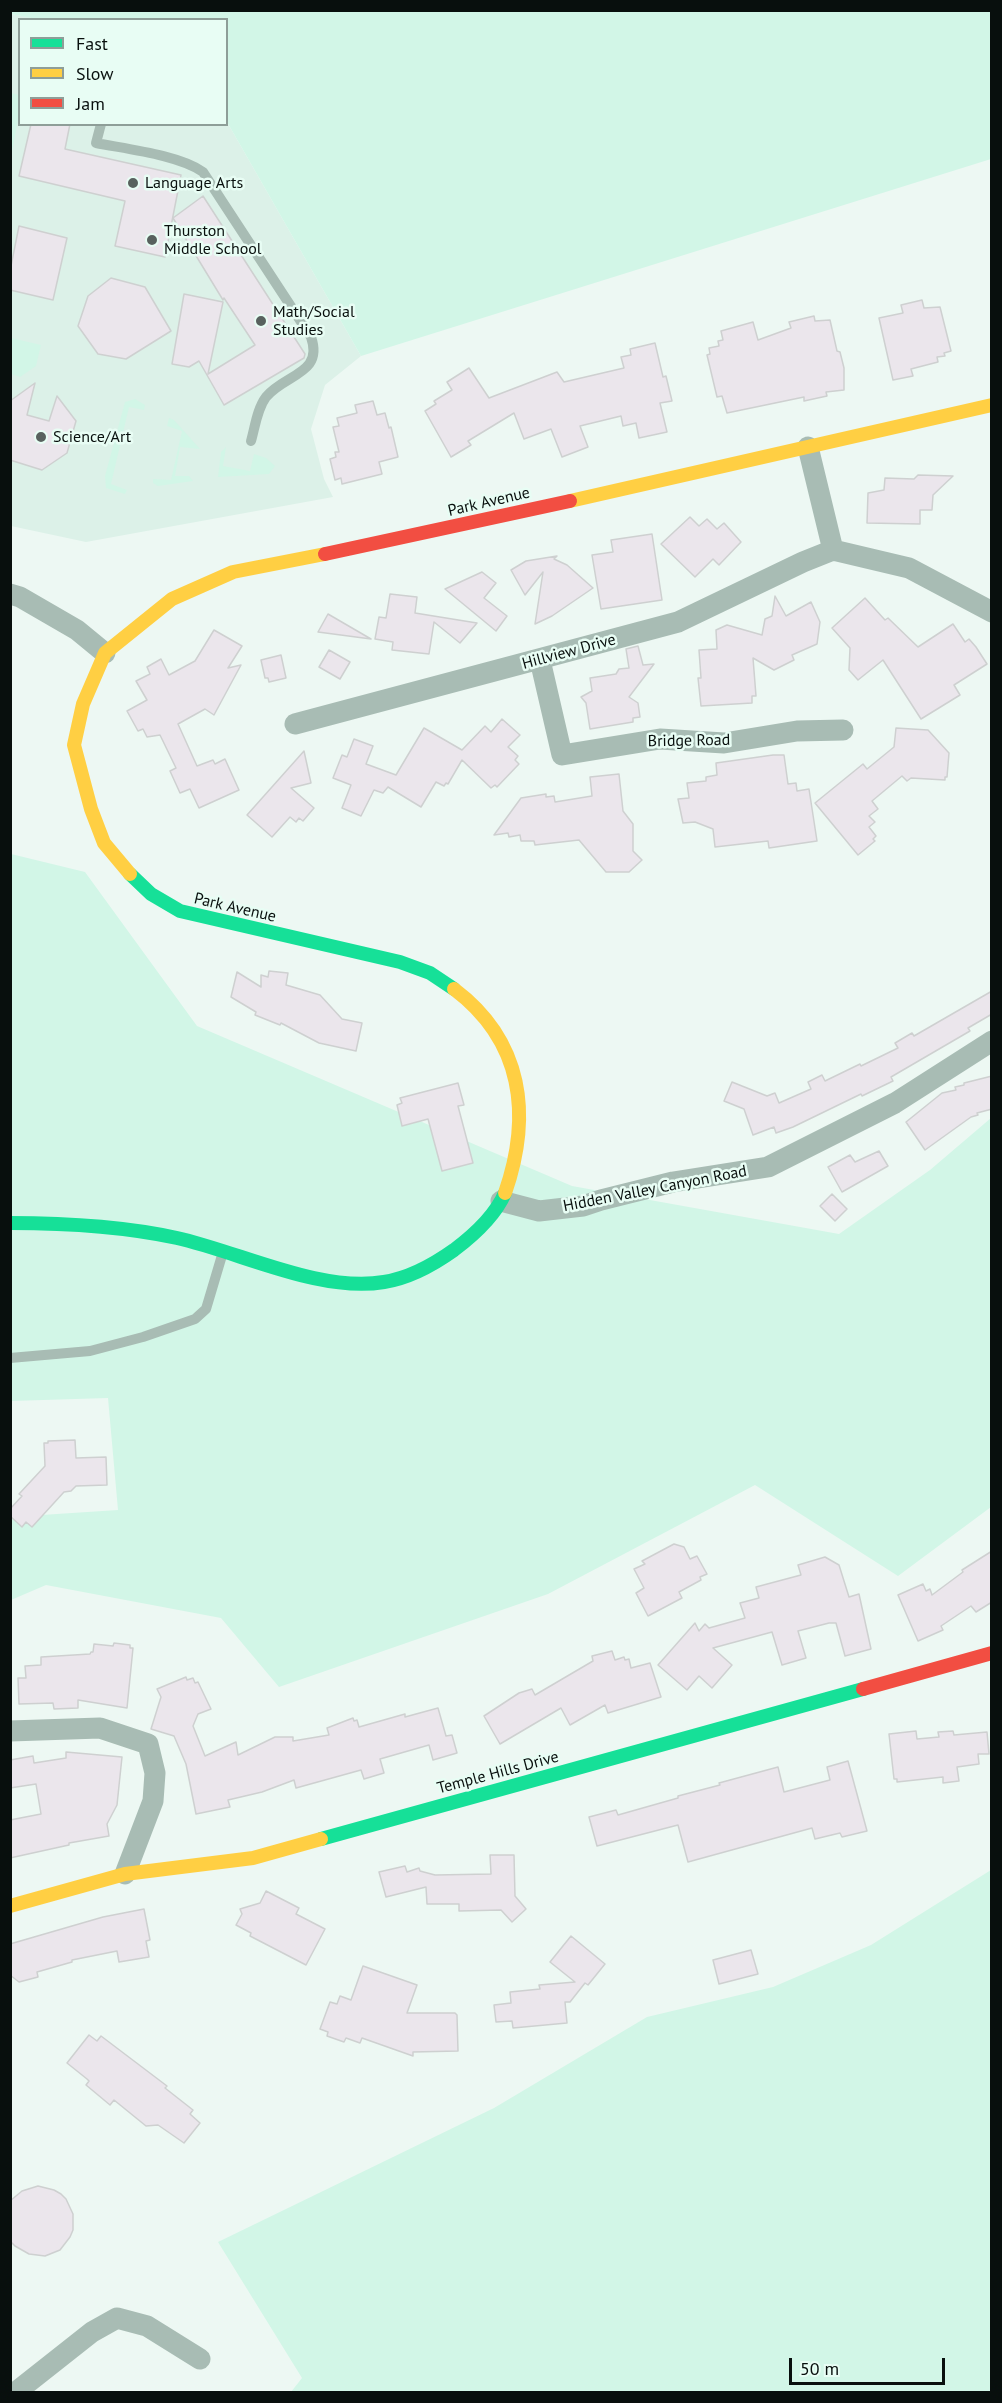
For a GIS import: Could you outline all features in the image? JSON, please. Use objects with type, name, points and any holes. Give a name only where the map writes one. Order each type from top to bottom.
[{"type":"main road","name":"Park Avenue","points":[[10,1223],[69,1223],[125,1228],[179,1238],[331,1282],[375,1283],[407,1277],[438,1262],[474,1233],[501,1201],[517,1157],[520,1118],[518,1083],[508,1053],[494,1029],[465,998],[434,975],[400,962],[180,911],[151,894],[124,869],[104,843],[88,799],[74,745],[83,705],[105,653],[172,599],[233,572],[349,550],[992,405]]},
{"type":"main road","name":"Temple Hills Drive","points":[[10,1906],[125,1874],[253,1858],[992,1653]]},
{"type":"street","points":[[808,447],[832,550],[909,568],[992,612]]},
{"type":"street","name":"Hillview Drive","points":[[296,724],[678,622],[832,550]]},
{"type":"street","points":[[10,594],[20,597],[77,630],[105,653]]},
{"type":"street","name":"Bridge Road","points":[[540,660],[562,755],[660,739],[724,743],[797,731],[843,730]]},
{"type":"street","name":"Hidden Valley Canyon Road","points":[[501,1201],[539,1211],[584,1206],[673,1182],[768,1167],[895,1102],[992,1041]]},
{"type":"street","points":[[10,1731],[100,1728],[147,1744],[155,1773],[153,1801],[125,1874]]},
{"type":"street","points":[[16,2392],[92,2332],[117,2318],[147,2326],[200,2359]]},
{"type":"lane","points":[[100,126],[96,143],[177,160],[194,165],[203,172],[311,337],[315,349],[312,362],[267,396],[261,406],[251,441]]},
{"type":"lane","points":[[10,1358],[90,1351],[143,1337],[195,1319],[206,1309],[224,1250]]},
{"type":"shaded area","name":"Thurston Middle School","points":[[10,14],[36,18],[18,18],[18,126],[228,126],[228,124],[361,356],[325,385],[311,429],[324,479],[333,497],[86,542],[11,526]]},
{"type":"green space","points":[[10,11],[991,11],[991,159],[361,356],[228,124],[228,18],[32,18],[11,14]]},
{"type":"green space","points":[[11,93],[18,95],[18,120],[11,157]]},
{"type":"green space","points":[[11,338],[41,345],[36,366],[20,377],[11,374]]},
{"type":"green space","points":[[135,399],[145,405],[144,410],[129,407],[111,484],[127,490],[125,494],[106,488],[105,476],[125,402]]},
{"type":"green space","points":[[169,418],[174,420],[200,449],[180,447],[175,476],[189,476],[193,481],[158,486],[153,483],[153,479],[171,480],[182,431],[167,426]]},
{"type":"green space","points":[[226,447],[223,466],[250,471],[254,454],[266,458],[275,466],[269,474],[218,477],[221,452]]},
{"type":"green space","points":[[11,854],[85,872],[197,1026],[572,1186],[839,1234],[930,1170],[991,1118],[991,1507],[898,1576],[755,1485],[548,1594],[279,1687],[221,1618],[46,1585],[11,1600],[11,1517],[118,1510],[108,1398],[11,1401]]},
{"type":"green space","points":[[991,1870],[991,2392],[291,2392],[302,2378],[218,2242],[494,2108],[647,2017],[773,1987],[871,1945]]},
{"type":"building","points":[[31,126],[70,126],[65,149],[181,175],[165,257],[115,246],[125,201],[19,176]]},
{"type":"building","points":[[203,196],[305,354],[304,358],[224,405],[199,361],[189,367],[172,364],[184,294],[223,302],[208,374],[255,345],[224,298],[223,300],[173,218]]},
{"type":"building","points":[[19,226],[67,238],[53,300],[10,290],[10,271]]},
{"type":"building","points":[[111,278],[145,287],[171,331],[126,359],[98,354],[78,326],[88,296]]},
{"type":"building","points":[[922,300],[924,308],[940,307],[951,351],[944,353],[945,356],[937,357],[938,362],[911,369],[913,376],[893,380],[879,318],[903,313],[901,305]]},
{"type":"building","points":[[814,316],[815,321],[830,320],[837,351],[840,352],[844,368],[844,390],[826,392],[827,396],[804,401],[804,397],[727,413],[722,396],[717,397],[707,355],[710,354],[709,348],[719,346],[718,341],[723,340],[721,331],[753,322],[758,340],[791,328],[789,322]]},
{"type":"building","points":[[655,343],[663,377],[666,376],[672,401],[660,403],[667,432],[639,438],[636,423],[623,426],[621,416],[580,426],[588,447],[562,457],[551,429],[524,439],[514,413],[468,441],[471,445],[451,457],[425,411],[436,404],[434,401],[452,390],[447,382],[469,368],[489,398],[557,372],[564,382],[624,368],[621,357],[631,355],[630,349]]},
{"type":"building","name":"Science/Art","points":[[35,383],[27,415],[49,421],[57,396],[76,421],[67,453],[42,470],[10,460],[10,401]]},
{"type":"building","points":[[373,401],[377,415],[385,413],[398,457],[379,462],[382,474],[342,484],[341,478],[335,480],[330,459],[336,457],[335,452],[339,452],[333,427],[339,426],[337,418],[357,413],[355,405]]},
{"type":"building","points":[[918,475],[953,476],[933,495],[932,510],[920,510],[920,524],[867,523],[868,493],[884,490],[885,478],[914,479]]},
{"type":"building","points":[[690,517],[699,526],[707,519],[717,529],[724,523],[741,542],[719,565],[713,559],[695,577],[661,544]]},
{"type":"building","points":[[652,534],[662,600],[601,609],[592,555],[613,552],[611,540]]},
{"type":"building","points":[[557,556],[554,559],[567,565],[593,588],[552,616],[535,624],[543,572],[525,595],[511,570],[526,561]]},
{"type":"building","points":[[482,572],[496,583],[484,598],[507,616],[496,631],[445,589]]},
{"type":"building","points":[[390,594],[417,597],[415,613],[477,623],[460,643],[434,622],[429,654],[392,650],[393,642],[375,639],[379,617],[386,618]]},
{"type":"building","points":[[775,596],[786,616],[811,602],[820,622],[817,644],[792,655],[794,660],[774,670],[753,658],[756,696],[752,696],[752,703],[701,706],[698,678],[701,678],[699,650],[717,649],[716,630],[727,625],[762,635],[765,619],[772,616]]},
{"type":"building","points":[[865,598],[885,620],[888,618],[918,647],[953,624],[965,642],[969,639],[976,647],[987,664],[954,685],[960,695],[921,719],[883,660],[858,680],[849,670],[850,648],[832,628]]},
{"type":"building","points":[[328,614],[371,639],[318,632]]},
{"type":"building","points":[[214,630],[242,646],[228,668],[241,665],[214,715],[205,709],[178,724],[197,766],[213,760],[215,764],[225,759],[239,790],[199,808],[190,789],[180,793],[170,771],[176,768],[160,735],[147,737],[143,729],[138,731],[127,711],[147,700],[136,681],[150,674],[147,667],[161,659],[169,675],[195,661]]},
{"type":"building","points":[[638,646],[643,665],[654,664],[629,697],[638,703],[640,717],[633,718],[633,722],[590,729],[586,703],[581,697],[592,691],[590,678],[616,674],[619,669],[629,668],[626,649]]},
{"type":"building","points":[[329,650],[350,662],[340,679],[319,667]]},
{"type":"building","points":[[281,655],[286,678],[269,682],[268,678],[265,678],[261,660]]},
{"type":"building","points":[[502,719],[520,735],[508,747],[518,756],[515,760],[519,764],[497,787],[495,785],[491,788],[462,760],[448,784],[444,786],[436,782],[421,807],[388,787],[383,793],[374,790],[361,816],[342,808],[351,785],[333,778],[342,755],[347,757],[354,739],[373,746],[366,764],[396,775],[424,728],[462,750],[485,726],[491,732]]},
{"type":"building","points":[[896,728],[928,730],[949,753],[947,777],[945,780],[911,778],[907,781],[902,776],[872,801],[878,809],[869,816],[875,822],[869,827],[876,836],[873,839],[875,841],[858,855],[815,803],[863,764],[867,769],[894,747]]},
{"type":"building","points":[[304,751],[311,783],[291,788],[314,808],[303,821],[299,818],[296,822],[290,817],[272,837],[247,815]]},
{"type":"building","points":[[784,755],[788,784],[796,783],[797,791],[809,789],[817,841],[769,848],[768,841],[715,847],[713,829],[695,822],[683,823],[678,799],[689,798],[687,783],[706,781],[706,777],[717,775],[716,763]]},
{"type":"building","points":[[619,774],[623,811],[633,824],[633,851],[642,860],[629,872],[606,872],[579,840],[535,845],[534,841],[521,841],[520,835],[509,837],[508,833],[494,835],[521,798],[546,794],[546,797],[554,796],[555,802],[592,796],[590,777]]},
{"type":"building","points":[[269,971],[288,973],[286,985],[320,995],[342,1019],[362,1023],[356,1051],[319,1043],[281,1023],[280,1025],[255,1015],[256,1012],[231,997],[237,972],[261,987],[261,975],[268,977]]},
{"type":"building","points":[[992,991],[992,1014],[968,1028],[970,1031],[891,1077],[893,1081],[793,1127],[776,1133],[774,1127],[753,1135],[744,1109],[724,1101],[732,1082],[767,1096],[775,1093],[779,1103],[811,1089],[808,1082],[822,1075],[825,1081],[898,1048],[895,1043],[912,1033],[914,1036]]},
{"type":"building","points":[[992,1076],[992,1109],[977,1113],[978,1115],[971,1117],[925,1150],[906,1122],[942,1093],[956,1090],[955,1087],[964,1085],[964,1083]]},
{"type":"building","points":[[458,1083],[464,1105],[458,1106],[473,1163],[442,1171],[428,1119],[402,1126],[397,1105],[402,1103],[400,1098]]},
{"type":"building","points":[[879,1151],[888,1166],[842,1192],[828,1167],[850,1155],[855,1162]]},
{"type":"building","points":[[832,1194],[847,1209],[835,1221],[820,1206]]},
{"type":"building","points":[[75,1440],[76,1458],[106,1457],[107,1485],[76,1486],[71,1491],[64,1492],[32,1527],[26,1522],[22,1527],[10,1516],[10,1509],[22,1496],[19,1494],[45,1466],[44,1443]]},
{"type":"building","points":[[674,1544],[684,1547],[690,1559],[697,1556],[707,1574],[700,1577],[701,1580],[679,1592],[682,1598],[648,1616],[636,1593],[644,1588],[634,1569],[645,1564],[642,1561]]},
{"type":"building","points":[[992,1551],[992,1602],[976,1612],[971,1606],[941,1626],[943,1630],[918,1641],[898,1595],[923,1584],[926,1591],[930,1589],[932,1595],[963,1572],[962,1570]]},
{"type":"building","points":[[825,1557],[839,1565],[849,1597],[859,1594],[871,1649],[845,1656],[836,1623],[829,1623],[798,1631],[806,1658],[782,1665],[772,1632],[713,1648],[732,1665],[712,1688],[699,1676],[687,1690],[658,1665],[695,1623],[699,1631],[705,1624],[709,1628],[745,1618],[740,1603],[759,1598],[756,1587],[801,1575],[798,1565]]},
{"type":"building","points":[[114,1643],[130,1645],[130,1648],[133,1648],[127,1708],[78,1700],[78,1708],[54,1709],[53,1703],[19,1704],[18,1678],[26,1678],[25,1666],[41,1665],[41,1657],[90,1654],[93,1652],[94,1644],[113,1646]]},
{"type":"building","points":[[612,1651],[615,1660],[624,1657],[625,1660],[629,1659],[631,1668],[650,1663],[661,1697],[608,1713],[605,1705],[570,1725],[561,1708],[500,1744],[484,1716],[519,1693],[532,1689],[535,1695],[593,1661],[592,1656]]},
{"type":"building","points":[[186,1677],[187,1680],[193,1678],[195,1683],[198,1682],[211,1709],[198,1714],[193,1726],[205,1756],[236,1742],[238,1755],[275,1737],[293,1737],[293,1741],[329,1735],[327,1728],[353,1718],[354,1721],[357,1720],[359,1727],[405,1714],[405,1717],[438,1708],[446,1736],[452,1735],[457,1753],[433,1760],[429,1745],[380,1759],[384,1773],[364,1779],[361,1770],[296,1788],[294,1780],[262,1792],[228,1800],[230,1807],[196,1814],[186,1764],[174,1736],[151,1729],[161,1697],[157,1689]]},
{"type":"building","points":[[916,1731],[917,1739],[939,1737],[938,1732],[953,1731],[954,1735],[987,1732],[989,1754],[978,1754],[979,1764],[957,1767],[959,1781],[943,1783],[943,1777],[897,1782],[897,1779],[894,1779],[889,1734]]},
{"type":"building","points":[[66,1752],[122,1757],[117,1805],[107,1824],[109,1836],[69,1843],[69,1845],[10,1858],[10,1820],[41,1814],[36,1784],[10,1788],[10,1760],[33,1756],[34,1763],[66,1758]]},
{"type":"building","points":[[848,1761],[867,1831],[842,1837],[840,1833],[815,1839],[812,1828],[688,1862],[678,1825],[597,1846],[589,1817],[616,1810],[618,1815],[778,1767],[784,1792],[830,1780],[827,1767]]},
{"type":"building","points":[[490,1855],[514,1855],[515,1896],[526,1909],[512,1922],[501,1910],[459,1911],[459,1904],[427,1904],[426,1887],[386,1897],[379,1872],[405,1866],[407,1872],[419,1868],[420,1871],[435,1875],[491,1874]]},
{"type":"building","points":[[266,1891],[299,1908],[296,1914],[325,1929],[306,1965],[250,1936],[251,1933],[236,1925],[242,1914],[240,1909],[260,1903]]},
{"type":"building","points":[[144,1909],[150,1940],[146,1941],[149,1957],[119,1962],[117,1951],[72,1960],[72,1962],[37,1972],[38,1977],[19,1982],[10,1975],[10,1944],[103,1917]]},
{"type":"building","points":[[571,1936],[605,1964],[588,1985],[585,1983],[570,2002],[565,2002],[567,2023],[513,2028],[512,2021],[496,2022],[494,2005],[511,2003],[510,1992],[540,1989],[539,1985],[575,1982],[550,1962]]},
{"type":"building","points":[[751,1950],[758,1974],[719,1984],[713,1960]]},
{"type":"building","points":[[363,1966],[417,1985],[407,2013],[455,2013],[457,2015],[458,2051],[413,2052],[413,2056],[362,2038],[360,2043],[346,2038],[344,2042],[327,2036],[328,2032],[320,2029],[330,2002],[337,2004],[340,1996],[351,2000]]},
{"type":"building","points":[[89,2035],[97,2041],[101,2036],[167,2086],[165,2088],[193,2110],[190,2114],[200,2123],[184,2143],[158,2125],[146,2126],[114,2100],[110,2105],[86,2085],[89,2081],[67,2063]]},
{"type":"building","points":[[38,2186],[61,2194],[73,2214],[73,2230],[70,2237],[60,2250],[45,2256],[29,2254],[10,2241],[10,2201],[22,2191]]},
{"type":"traffic: fast","points":[[130,874],[151,894],[180,911],[400,962],[430,973],[454,989]]},
{"type":"traffic: fast","points":[[10,1223],[94,1226],[156,1234],[201,1244],[307,1277],[359,1284],[384,1282],[403,1277],[438,1261],[462,1244],[483,1224],[496,1210],[505,1193]]},
{"type":"traffic: fast","points":[[321,1839],[863,1689]]},
{"type":"traffic: slow","points":[[570,501],[992,405]]},
{"type":"traffic: slow","points":[[130,874],[104,843],[91,809],[74,745],[83,704],[105,653],[172,599],[233,572],[325,554]]},
{"type":"traffic: slow","points":[[454,989],[477,1009],[495,1032],[508,1056],[516,1081],[519,1108],[518,1136],[505,1193]]},
{"type":"traffic: slow","points":[[10,1906],[125,1874],[253,1858],[321,1839]]},
{"type":"traffic: jam","points":[[325,554],[570,501]]},
{"type":"traffic: jam","points":[[863,1689],[992,1653]]},
{"type":"place","name":"Language Arts","points":[[133,183]]},
{"type":"place","name":"Thurston Middle School","points":[[152,240]]},
{"type":"place","name":"Math/Social Studies","points":[[261,321]]},
{"type":"place","name":"Science/Art","points":[[41,437]]}]
